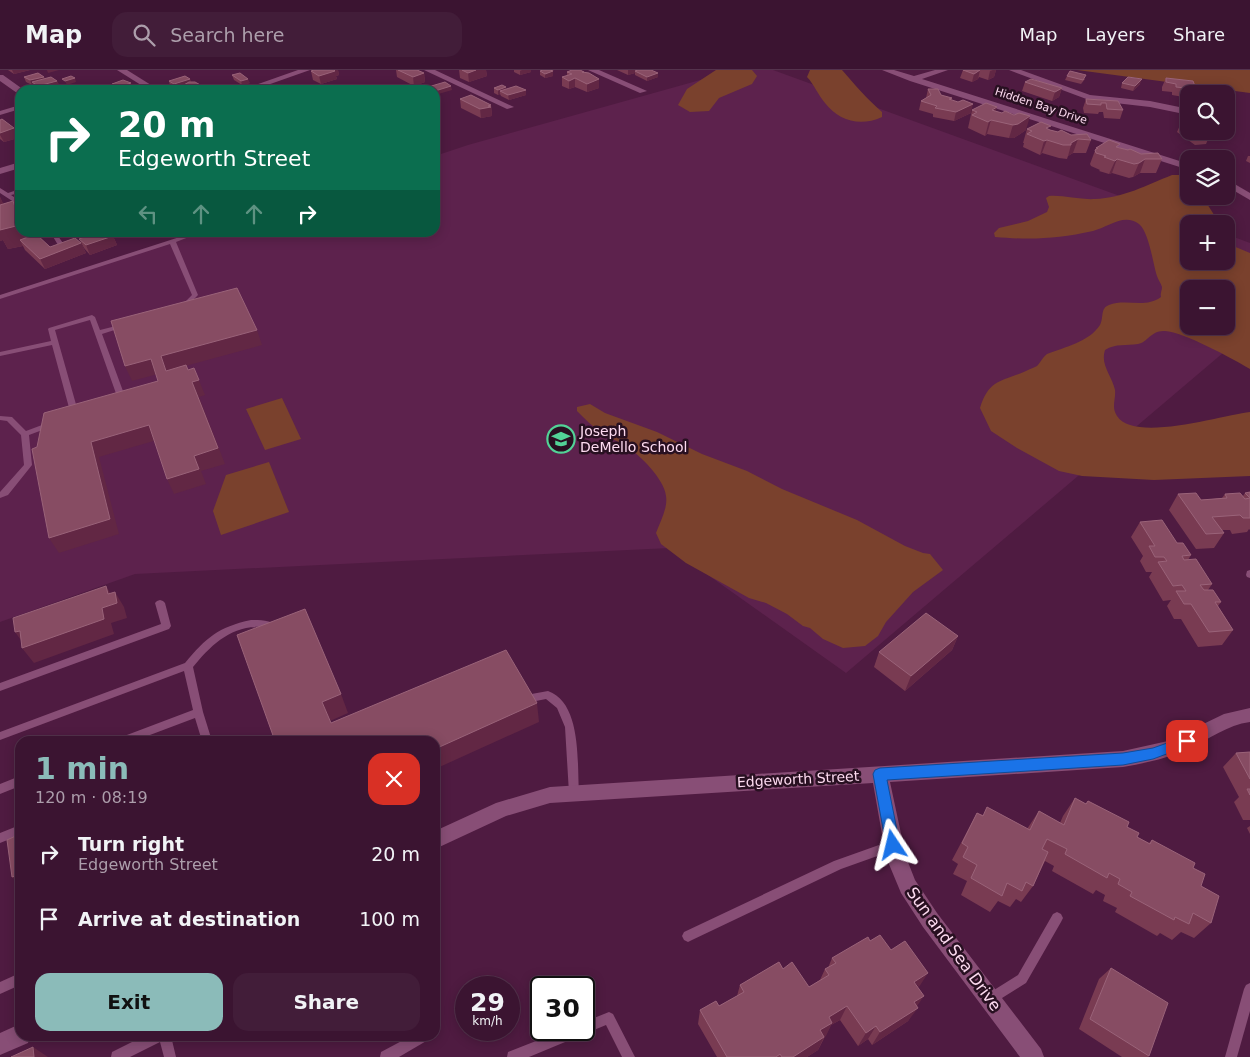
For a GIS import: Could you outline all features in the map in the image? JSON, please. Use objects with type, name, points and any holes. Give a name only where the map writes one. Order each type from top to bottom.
[{"type":"street","points":[[121,70],[146,85]]},
{"type":"street","points":[[260,85],[304,70]]},
{"type":"street","points":[[428,70],[510,107]]},
{"type":"street","points":[[592,70],[643,91]]},
{"type":"street","name":"Hidden Bay Drive","points":[[886,70],[1180,164]]},
{"type":"street","points":[[914,79],[944,70]]},
{"type":"street","points":[[1013,70],[1088,98],[1150,104],[1180,110]]},
{"type":"street","points":[[0,77],[15,88]]},
{"type":"street","points":[[0,171],[15,166]]},
{"type":"street","points":[[1235,188],[1250,197]]},
{"type":"street","name":"Edgeworth Street","points":[[440,838],[503,809],[550,795],[1123,759],[1175,747],[1237,715],[1250,715]]},
{"type":"street","name":"Sun and Sea Drive","points":[[880,774],[893,845],[900,870],[908,886],[930,920],[1033,1057]]},
{"type":"street","points":[[0,1044],[15,1037]]},
{"type":"lane","points":[[0,113],[15,108]]},
{"type":"lane","points":[[0,190],[15,201]]},
{"type":"lane","points":[[6,195],[15,192]]},
{"type":"lane","points":[[56,237],[63,249],[72,246]]},
{"type":"lane","points":[[0,297],[182,237]]},
{"type":"lane","points":[[171,312],[180,310],[196,295],[172,241]]},
{"type":"lane","points":[[84,412],[71,415],[50,328],[92,317],[123,402],[113,405]]},
{"type":"lane","points":[[98,333],[134,322]]},
{"type":"lane","points":[[0,354],[54,342]]},
{"type":"lane","points":[[0,418],[9,420],[25,434],[28,465],[5,492],[0,495]]},
{"type":"lane","points":[[25,434],[59,420]]},
{"type":"lane","points":[[0,687],[166,626],[160,603]]},
{"type":"lane","points":[[0,736],[188,666],[209,642],[237,627],[264,622],[275,628],[281,641]]},
{"type":"lane","points":[[188,666],[205,736]]},
{"type":"lane","points":[[526,699],[548,695],[561,705],[570,726],[574,793]]},
{"type":"lane","points":[[136,736],[198,712]]},
{"type":"lane","points":[[0,789],[15,783]]},
{"type":"lane","points":[[0,838],[15,832]]},
{"type":"lane","points":[[688,936],[838,865],[893,845]]},
{"type":"lane","points":[[990,999],[1022,979],[1057,918]]},
{"type":"lane","points":[[0,988],[15,981]]},
{"type":"lane","points":[[1231,1057],[1250,989]]},
{"type":"lane","points":[[595,1024],[609,1018],[629,1057]]},
{"type":"lane","points":[[117,1057],[155,1041]]},
{"type":"lane","points":[[166,1041],[170,1057]]},
{"type":"lane","points":[[386,1057],[415,1041]]},
{"type":"lane","points":[[513,1057],[552,1041]]},
{"type":"shaded area","points":[[716,70],[752,70],[757,76],[752,84],[719,98],[709,111],[690,112],[678,105],[687,89]]},
{"type":"shaded area","name":"Joseph DeMello School","points":[[736,70],[773,70],[1180,218],[1180,270],[1235,270],[1235,237],[1250,243],[1250,330],[846,673],[670,548],[135,574],[0,622],[0,299],[181,237],[440,237],[440,154]]},
{"type":"shaded area","points":[[810,70],[842,70],[882,112],[882,117],[866,122],[843,118],[820,97],[807,77]]},
{"type":"shaded area","points":[[1077,70],[1250,70],[1250,93],[1235,91],[1235,85],[1190,85]]},
{"type":"shaded area","points":[[1172,175],[1180,175],[1180,205],[1208,205],[1214,215],[1180,215],[1180,270],[1235,270],[1235,247],[1250,253],[1250,369],[1180,335],[1235,335],[1235,280],[1180,280],[1180,335],[1160,331],[1141,343],[1117,346],[1105,350],[1105,366],[1115,390],[1114,410],[1117,416],[1126,424],[1141,427],[1180,425],[1250,412],[1250,476],[1154,480],[1082,476],[1059,471],[991,431],[980,408],[987,392],[992,386],[1036,367],[1047,354],[1090,336],[1100,325],[1106,306],[1122,302],[1142,303],[1155,301],[1161,297],[1162,287],[1145,234],[1139,224],[1133,221],[1122,220],[1093,231],[1068,236],[1032,239],[995,237],[994,233],[999,228],[1028,221],[1047,212],[1049,207],[1046,198],[1049,196],[1089,199],[1105,198],[1125,194]]},
{"type":"shaded area","points":[[282,398],[301,439],[265,450],[246,409]]},
{"type":"shaded area","points":[[590,404],[605,413],[657,432],[702,454],[747,471],[782,489],[857,520],[905,546],[930,554],[943,570],[913,592],[886,622],[878,636],[865,646],[843,648],[823,639],[810,628],[803,626],[787,614],[766,603],[749,598],[686,563],[661,544],[656,533],[666,505],[666,496],[661,482],[638,455],[623,444],[603,434],[577,411],[577,407]]},
{"type":"shaded area","points":[[269,462],[289,512],[221,535],[213,511],[226,475]]},
{"type":"building","points":[[398,70],[417,70],[424,73],[413,77]]},
{"type":"building","points":[[462,70],[476,70],[468,73]]},
{"type":"building","points":[[572,70],[589,73],[599,79],[587,84],[575,78],[569,81],[562,77],[572,74],[567,72]]},
{"type":"building","points":[[651,70],[658,73],[647,77],[635,71]]},
{"type":"building","points":[[963,70],[980,70],[974,74]]},
{"type":"building","points":[[311,71],[335,71],[319,76]]},
{"type":"building","points":[[540,71],[553,71],[545,74]]},
{"type":"building","points":[[1070,71],[1086,75],[1083,80],[1067,76]]},
{"type":"building","points":[[38,73],[44,77],[30,80],[24,77]]},
{"type":"building","points":[[240,73],[248,79],[241,81],[232,75]]},
{"type":"building","points":[[71,76],[75,78],[65,81],[62,79]]},
{"type":"building","points":[[185,76],[190,79],[174,84],[169,81]]},
{"type":"building","points":[[51,77],[57,81],[42,85],[36,85],[32,82]]},
{"type":"building","points":[[1128,77],[1142,79],[1135,86],[1122,83]]},
{"type":"building","points":[[1166,78],[1193,81],[1195,85],[1180,85],[1180,87],[1176,87],[1176,84],[1166,82]]},
{"type":"building","points":[[1031,79],[1062,88],[1055,92],[1025,82]]},
{"type":"building","points":[[123,80],[131,83],[125,85],[112,84]]},
{"type":"building","points":[[189,82],[195,82],[200,85],[184,85]]},
{"type":"building","points":[[445,82],[451,86],[440,89],[440,85],[435,85]]},
{"type":"building","points":[[502,85],[506,87],[498,90],[494,88]]},
{"type":"building","points":[[516,86],[526,90],[508,95],[500,91]]},
{"type":"building","points":[[928,89],[938,89],[941,95],[952,98],[949,99],[958,102],[963,100],[973,104],[956,112],[935,108],[937,106],[921,101],[931,95]]},
{"type":"building","points":[[471,95],[491,105],[488,106],[491,107],[480,109],[460,99]]},
{"type":"building","points":[[1086,99],[1118,101],[1123,110],[1107,109],[1106,103],[1101,103],[1101,105],[1087,104]]},
{"type":"building","points":[[986,103],[997,107],[992,110],[995,111],[1030,116],[1013,125],[991,120],[988,122],[972,115],[977,112],[972,110]]},
{"type":"building","points":[[2,119],[14,128],[0,133],[0,120]]},
{"type":"building","points":[[1041,122],[1051,126],[1046,128],[1050,130],[1058,132],[1061,130],[1071,135],[1087,134],[1091,140],[1078,139],[1071,143],[1071,145],[1063,145],[1047,140],[1044,141],[1027,134],[1032,131],[1027,129]]},
{"type":"building","points":[[1109,140],[1120,144],[1116,147],[1130,149],[1141,154],[1158,153],[1162,159],[1145,159],[1134,164],[1117,159],[1115,161],[1096,153],[1095,150],[1098,148],[1096,148]]},
{"type":"building","points":[[13,201],[15,207],[15,226],[0,230],[0,205]]},
{"type":"building","points":[[28,237],[39,237],[50,247],[75,238],[81,243],[40,259],[20,240]]},
{"type":"building","points":[[84,237],[110,237],[86,245],[79,239]]},
{"type":"building","points":[[237,288],[257,330],[161,356],[166,371],[186,365],[188,370],[194,368],[199,380],[192,382],[218,448],[194,456],[199,469],[167,479],[149,425],[91,442],[110,519],[49,538],[32,449],[37,447],[44,413],[158,381],[151,359],[125,366],[111,321]]},
{"type":"building","points":[[1196,493],[1201,500],[1227,498],[1225,494],[1240,493],[1245,499],[1250,498],[1250,518],[1243,518],[1240,515],[1212,517],[1224,533],[1206,534],[1178,494]]},
{"type":"building","points":[[1162,520],[1177,543],[1183,543],[1191,555],[1182,556],[1184,560],[1196,559],[1212,584],[1200,585],[1204,590],[1213,590],[1221,602],[1215,602],[1233,630],[1209,632],[1191,604],[1184,604],[1176,591],[1186,591],[1182,585],[1173,586],[1158,562],[1167,561],[1164,557],[1155,557],[1149,546],[1155,546],[1140,522]]},
{"type":"building","points":[[106,586],[108,594],[115,592],[117,603],[102,608],[104,619],[22,648],[20,631],[15,632],[13,618]]},
{"type":"building","points":[[305,609],[341,694],[322,702],[331,723],[506,650],[537,703],[440,747],[440,736],[273,736],[237,635]]},
{"type":"building","points":[[926,613],[958,636],[911,676],[879,652]]},
{"type":"building","points":[[1250,752],[1250,779],[1236,753]]},
{"type":"building","points":[[1075,798],[1086,804],[1088,801],[1129,822],[1127,827],[1139,833],[1137,837],[1150,844],[1152,840],[1195,863],[1193,868],[1205,874],[1201,886],[1219,896],[1211,923],[1193,913],[1189,924],[1175,917],[1174,920],[1130,896],[1132,892],[1118,884],[1120,879],[1109,873],[1107,878],[1065,854],[1067,849],[1047,839],[1042,849],[1048,852],[1033,886],[1026,882],[1022,891],[1007,883],[1002,896],[971,878],[977,865],[963,857],[968,847],[962,843],[977,813],[983,816],[987,807],[1030,830],[1039,811],[1064,825]]},
{"type":"building","points":[[15,836],[15,876],[12,877],[7,840]]},
{"type":"building","points":[[880,935],[891,950],[905,941],[928,973],[914,982],[924,996],[914,1002],[918,1008],[880,1032],[876,1026],[866,1033],[847,1006],[829,1017],[832,1023],[820,1030],[824,1037],[793,1057],[782,1057],[780,1054],[776,1057],[727,1057],[700,1010],[716,1001],[719,1006],[744,992],[740,985],[779,962],[783,969],[792,962],[809,987],[829,975],[825,969],[836,963],[832,958],[868,937],[870,941]]},
{"type":"building","points":[[1111,968],[1168,1003],[1149,1056],[1090,1019]]},
{"type":"building","points":[[33,1047],[34,1057],[11,1057]]},
{"type":"place","name":"Joseph DeMello School","points":[[561,439]]},
{"type":"route","points":[[893,845],[880,774],[1123,759],[1153,754],[1187,741]]}]
